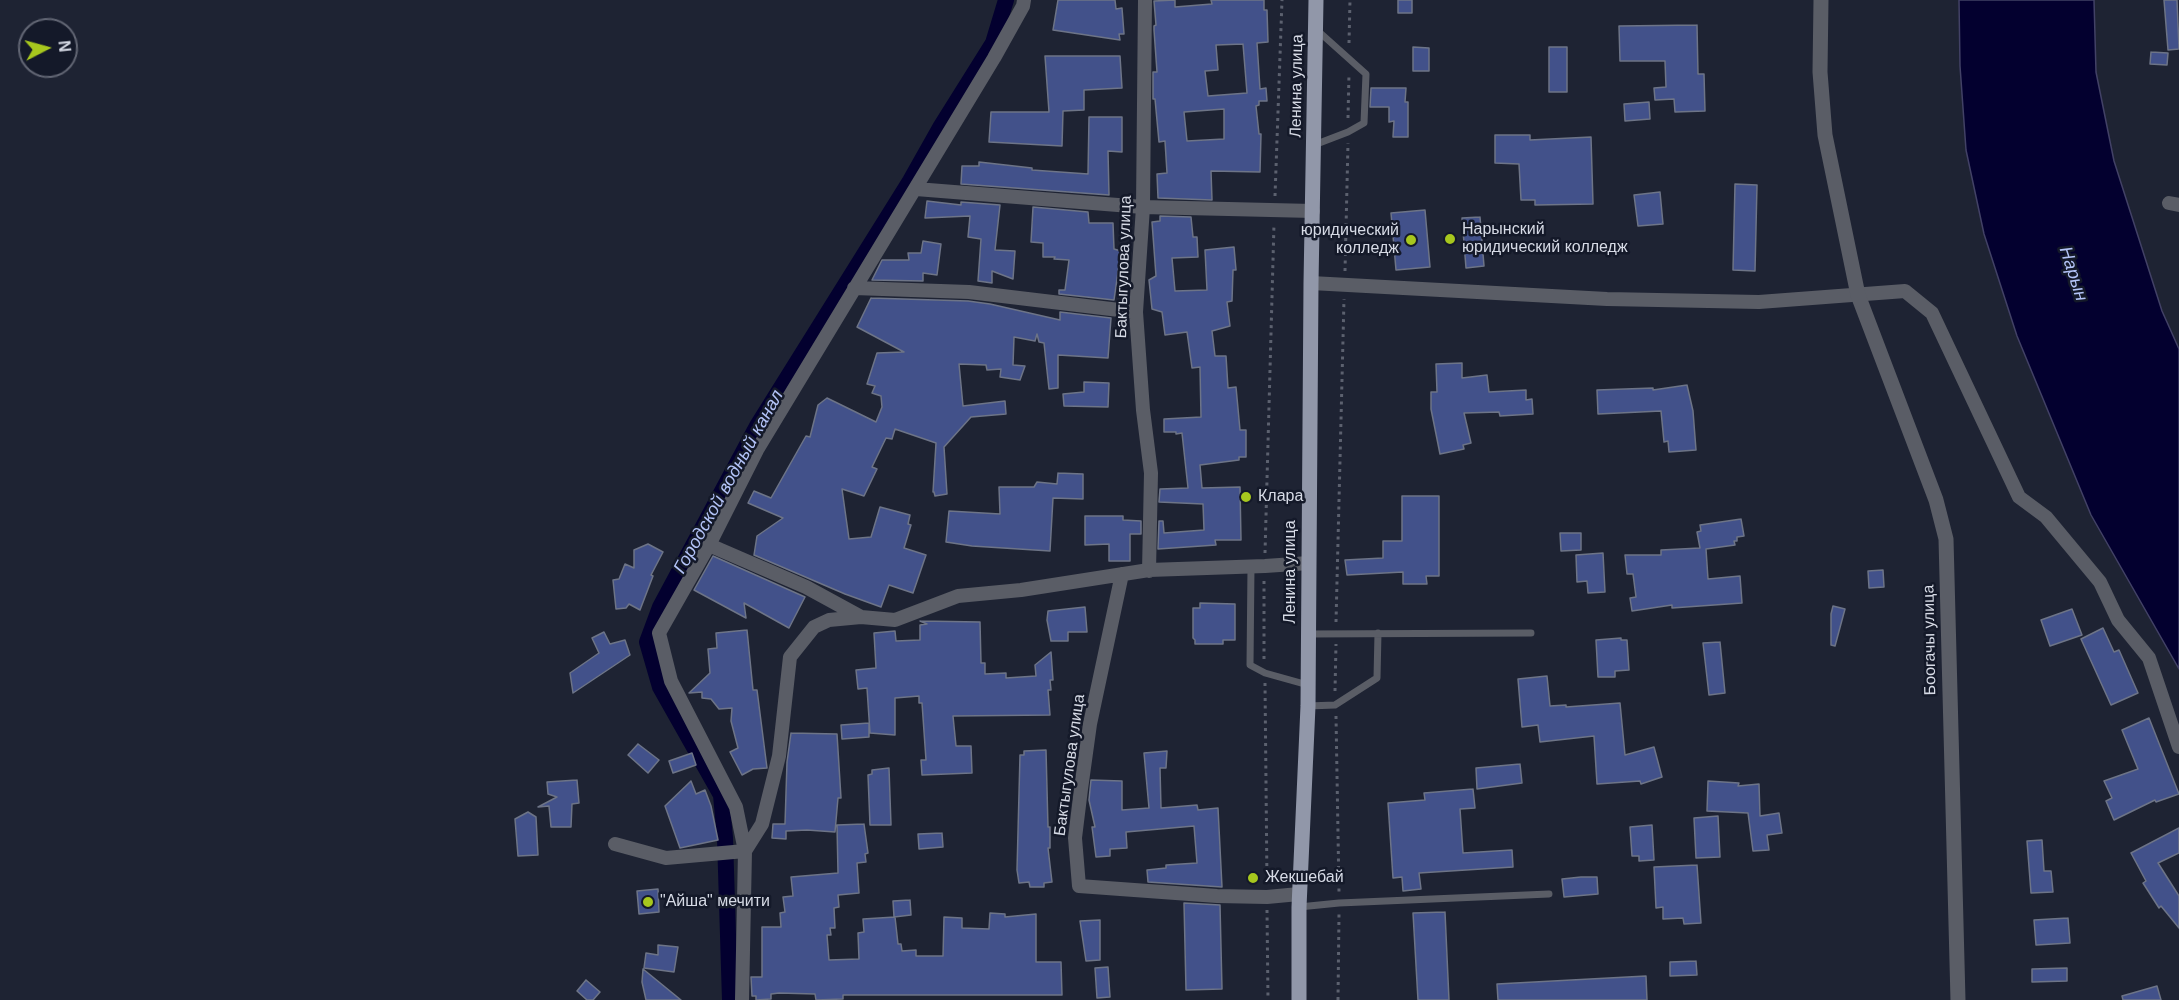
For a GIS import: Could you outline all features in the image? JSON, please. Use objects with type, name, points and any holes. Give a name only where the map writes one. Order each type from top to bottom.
[{"type":"main road","name":"Ленина улица","points":[[1299,1000],[1299,901],[1308,706],[1316,0]]},
{"type":"street","points":[[742,1000],[745,851],[736,807],[672,681],[659,633],[709,545],[757,450],[994,58],[1023,6],[1024,0]]},
{"type":"street","name":"Бактыгулова улица","points":[[1145,0],[1143,207],[1136,312],[1143,410],[1151,473],[1149,571]]},
{"type":"street","name":"Боогачы улица","points":[[1821,0],[1820,72],[1825,135],[1857,294],[1936,500],[1946,539],[1958,1000]]},
{"type":"street","points":[[916,189],[1143,207],[1313,211]]},
{"type":"street","points":[[1311,283],[1607,299],[1759,302],[1905,291],[1932,313],[2019,497],[2046,517],[2100,582],[2118,620],[2150,658],[2179,747]]},
{"type":"street","points":[[854,288],[969,292],[1136,312]]},
{"type":"street","points":[[709,545],[806,587],[861,616]]},
{"type":"street","points":[[745,851],[762,824],[779,756],[790,657],[814,627],[829,620],[861,616],[895,620],[958,596],[1021,590],[1122,574],[1309,563]]},
{"type":"street","name":"Бактыгулова улица","points":[[1122,574],[1090,724],[1081,789],[1075,838],[1079,886],[1217,896],[1267,897],[1299,901]]},
{"type":"street","points":[[615,844],[666,858],[745,851]]},
{"type":"lane","points":[[1314,145],[1364,123],[1365,74],[1316,29]]},
{"type":"lane","points":[[1258,567],[1250,665],[1264,673],[1308,686]]},
{"type":"lane","points":[[1308,706],[1335,705],[1377,678],[1378,633]]},
{"type":"lane","points":[[1309,634],[1531,633]]},
{"type":"lane","points":[[1299,901],[1339,903],[1549,894]]},
{"type":"path","points":[[1268,1000],[1264,673],[1258,567],[1282,0]]},
{"type":"path","points":[[1338,1000],[1339,903],[1335,705],[1350,0]]},
{"type":"water","name":"Нарын","points":[[1959,0],[2094,0],[2096,72],[2114,161],[2162,311],[2179,349],[2179,669],[2091,515],[2017,336],[1984,234],[1966,150],[1960,66]]},
{"type":"building","points":[[1058,0],[1115,0],[1116,9],[1122,8],[1124,34],[1119,34],[1120,40],[1053,30]]},
{"type":"building","points":[[1175,0],[1175,7],[1212,4],[1211,0],[1264,0],[1264,10],[1267,10],[1268,42],[1257,43],[1260,89],[1266,88],[1267,101],[1259,101],[1259,105],[1256,106],[1259,134],[1261,134],[1260,172],[1211,171],[1212,200],[1158,198],[1157,174],[1167,173],[1165,141],[1159,142],[1155,99],[1153,99],[1153,72],[1157,72],[1154,1]],"holes":[[[1243,44],[1247,93],[1208,96],[1205,71],[1218,70],[1216,45]],[[1224,109],[1224,139],[1187,141],[1184,112]]]},
{"type":"building","points":[[1398,0],[1412,0],[1412,13],[1398,13]]},
{"type":"building","points":[[2164,0],[2177,0],[2179,49],[2168,50]]},
{"type":"building","points":[[1697,25],[1698,74],[1704,74],[1705,111],[1675,112],[1674,99],[1655,100],[1654,88],[1666,87],[1665,61],[1620,61],[1619,26]]},
{"type":"building","points":[[1413,47],[1429,48],[1429,71],[1413,71]]},
{"type":"building","points":[[1549,47],[1567,47],[1567,92],[1549,92]]},
{"type":"building","points":[[2151,52],[2168,53],[2167,65],[2150,64]]},
{"type":"building","points":[[1045,56],[1120,56],[1122,88],[1084,90],[1084,110],[1063,111],[1062,146],[989,142],[991,112],[1049,112]]},
{"type":"building","points":[[1371,88],[1406,88],[1408,137],[1393,137],[1394,121],[1389,122],[1389,107],[1370,107]]},
{"type":"building","points":[[1649,102],[1650,119],[1625,121],[1624,104]]},
{"type":"building","points":[[1089,117],[1122,117],[1122,152],[1108,151],[1109,195],[961,184],[962,166],[979,166],[979,162],[1032,168],[1032,170],[1088,174]]},
{"type":"building","points":[[1495,135],[1530,135],[1530,140],[1591,137],[1593,204],[1535,205],[1535,200],[1521,200],[1519,164],[1495,163]]},
{"type":"building","points":[[1735,184],[1757,185],[1755,271],[1733,270]]},
{"type":"building","points":[[1660,192],[1663,224],[1638,226],[1634,195]]},
{"type":"building","points":[[927,201],[961,205],[961,202],[1000,205],[995,250],[1015,251],[1013,279],[992,271],[992,283],[978,281],[981,239],[968,237],[970,216],[925,218]]},
{"type":"building","points":[[1033,207],[1088,212],[1089,223],[1113,223],[1114,249],[1121,251],[1114,300],[1059,294],[1059,290],[1065,290],[1069,260],[1043,257],[1043,243],[1031,242]]},
{"type":"building","name":"юридический колледж","points":[[1425,210],[1430,267],[1396,270],[1391,213]]},
{"type":"building","points":[[1160,216],[1191,217],[1193,237],[1197,237],[1198,257],[1172,258],[1175,291],[1207,290],[1205,250],[1234,247],[1236,270],[1233,270],[1232,301],[1227,302],[1230,326],[1212,331],[1215,356],[1226,356],[1228,388],[1236,387],[1240,430],[1246,430],[1246,457],[1200,465],[1202,488],[1240,487],[1241,540],[1215,540],[1216,545],[1158,549],[1159,521],[1163,521],[1164,533],[1204,530],[1203,504],[1159,502],[1160,489],[1188,488],[1182,433],[1164,432],[1164,419],[1201,417],[1200,367],[1192,368],[1187,332],[1165,335],[1162,312],[1152,309],[1149,280],[1156,276],[1152,222],[1160,221]]},
{"type":"building","points":[[1480,217],[1484,266],[1466,268],[1462,218]]},
{"type":"building","points":[[923,241],[941,244],[937,275],[923,273],[923,281],[872,280],[882,260],[909,260],[908,253],[921,253]]},
{"type":"building","points":[[871,298],[968,301],[1060,320],[1060,312],[1111,318],[1108,358],[1058,355],[1058,388],[1049,389],[1044,343],[1039,342],[1037,334],[1035,341],[1014,337],[1013,365],[1025,366],[1020,380],[1000,377],[1001,369],[987,370],[986,365],[959,364],[963,406],[1005,401],[1006,414],[971,417],[944,447],[947,494],[935,496],[933,492],[936,443],[895,429],[892,439],[886,438],[872,467],[877,469],[864,496],[842,489],[849,539],[871,537],[880,507],[910,515],[908,524],[911,525],[904,548],[926,555],[913,593],[889,585],[881,607],[754,555],[757,536],[783,518],[748,503],[754,491],[771,498],[806,436],[810,437],[818,405],[827,398],[876,422],[882,407],[881,396],[872,393],[875,386],[867,384],[877,353],[904,352],[857,327]]},
{"type":"building","points":[[1462,363],[1462,378],[1487,375],[1489,392],[1526,390],[1526,400],[1532,399],[1533,414],[1500,416],[1499,412],[1464,413],[1471,443],[1463,445],[1464,449],[1440,454],[1431,409],[1431,392],[1437,392],[1436,364]]},
{"type":"building","points":[[1084,382],[1109,383],[1108,407],[1064,406],[1063,394],[1084,392]]},
{"type":"building","points":[[1687,385],[1693,411],[1696,450],[1669,452],[1668,441],[1664,442],[1661,411],[1598,414],[1597,390],[1653,388],[1653,390]]},
{"type":"building","points":[[1058,473],[1083,474],[1083,499],[1053,498],[1050,551],[946,542],[949,511],[1000,514],[999,487],[1034,487],[1037,482],[1057,484]]},
{"type":"building","points":[[1402,496],[1439,496],[1439,576],[1426,576],[1427,584],[1403,584],[1403,572],[1347,575],[1345,560],[1383,558],[1383,541],[1402,541]]},
{"type":"building","points":[[1085,516],[1123,516],[1123,520],[1141,521],[1141,534],[1130,534],[1130,561],[1109,561],[1109,544],[1085,545]]},
{"type":"building","points":[[1741,519],[1744,536],[1737,537],[1737,541],[1734,541],[1735,545],[1706,549],[1708,579],[1740,576],[1742,603],[1672,608],[1672,605],[1632,611],[1630,598],[1636,597],[1633,574],[1627,574],[1625,555],[1661,555],[1661,550],[1700,548],[1697,532],[1701,531],[1700,525]]},
{"type":"building","points":[[1560,533],[1581,533],[1581,550],[1561,551]]},
{"type":"building","points":[[648,544],[663,552],[651,575],[653,576],[640,610],[629,604],[626,608],[616,609],[613,580],[619,579],[625,564],[634,568],[634,550]]},
{"type":"building","points":[[1603,553],[1605,592],[1588,593],[1587,581],[1577,582],[1576,555]]},
{"type":"building","points":[[713,556],[805,597],[789,628],[744,603],[746,618],[694,590]]},
{"type":"building","points":[[1883,570],[1884,587],[1869,588],[1868,571]]},
{"type":"building","points":[[1200,603],[1235,604],[1235,640],[1223,640],[1223,644],[1195,644],[1193,608],[1200,608]]},
{"type":"building","points":[[1833,606],[1845,609],[1835,646],[1831,645]]},
{"type":"building","points":[[1085,607],[1087,632],[1068,632],[1068,641],[1051,641],[1047,620],[1048,611]]},
{"type":"building","points":[[2072,609],[2082,635],[2050,646],[2041,620]]},
{"type":"building","points":[[920,621],[980,622],[981,663],[985,663],[985,674],[1006,673],[1006,678],[1036,676],[1035,665],[1051,652],[1053,680],[1050,680],[1051,690],[1048,690],[1050,715],[953,716],[956,746],[971,746],[972,773],[922,775],[921,760],[926,760],[922,703],[919,703],[919,696],[895,698],[895,735],[870,733],[867,688],[858,689],[856,670],[876,668],[874,633],[895,631],[896,641],[920,640],[920,625],[927,624]]},
{"type":"building","points":[[2103,628],[2114,652],[2119,650],[2138,693],[2111,705],[2081,639]]},
{"type":"building","points":[[747,630],[753,690],[757,690],[767,768],[753,769],[742,775],[730,752],[738,748],[731,721],[732,708],[719,709],[711,699],[702,698],[702,692],[689,693],[710,673],[708,649],[717,648],[716,633]]},
{"type":"building","points":[[604,632],[610,644],[625,640],[630,655],[573,693],[570,673],[599,653],[592,638]]},
{"type":"building","points":[[1621,638],[1621,640],[1627,640],[1629,670],[1615,671],[1615,677],[1598,677],[1596,640]]},
{"type":"building","points":[[1720,642],[1725,693],[1709,695],[1703,643]]},
{"type":"building","points":[[1547,676],[1550,706],[1620,703],[1625,755],[1654,747],[1662,777],[1641,784],[1640,781],[1597,784],[1594,736],[1540,742],[1538,725],[1522,727],[1518,679]]},
{"type":"building","points":[[2149,718],[2179,794],[2156,802],[2155,800],[2114,820],[2106,801],[2112,798],[2104,781],[2138,769],[2122,730]]},
{"type":"building","points":[[869,723],[869,737],[842,739],[841,725]]},
{"type":"building","points":[[791,733],[837,734],[841,798],[838,798],[835,832],[786,831],[786,839],[772,838],[773,824],[785,824],[787,762]]},
{"type":"building","points":[[638,744],[659,760],[648,773],[628,755]]},
{"type":"building","points":[[1046,750],[1048,827],[1050,827],[1050,848],[1048,848],[1052,882],[1044,883],[1044,887],[1030,887],[1029,882],[1019,883],[1017,870],[1020,755],[1024,755],[1024,751]]},
{"type":"building","points":[[1167,751],[1166,768],[1160,768],[1161,808],[1197,805],[1198,810],[1218,808],[1222,887],[1148,882],[1147,870],[1166,868],[1166,865],[1197,863],[1194,826],[1126,832],[1127,848],[1110,849],[1110,856],[1096,857],[1092,827],[1095,827],[1089,800],[1091,780],[1122,781],[1122,810],[1149,808],[1144,753]]},
{"type":"building","points":[[692,753],[696,765],[673,773],[669,761]]},
{"type":"building","points":[[1520,764],[1522,783],[1477,789],[1476,768]]},
{"type":"building","points":[[889,768],[891,825],[870,825],[868,775],[872,774],[872,770]]},
{"type":"building","points":[[577,780],[579,803],[572,804],[571,827],[551,827],[549,806],[538,807],[557,797],[548,794],[547,782]]},
{"type":"building","points":[[691,781],[696,794],[705,790],[718,840],[680,848],[665,806]]},
{"type":"building","points":[[1708,781],[1739,783],[1738,786],[1759,784],[1760,816],[1779,813],[1782,833],[1767,835],[1769,850],[1753,851],[1748,813],[1707,811]]},
{"type":"building","points":[[1473,789],[1475,808],[1460,809],[1463,853],[1512,850],[1513,867],[1419,873],[1421,889],[1403,891],[1402,877],[1393,878],[1388,803],[1425,800],[1424,793]]},
{"type":"building","points":[[528,812],[536,817],[538,855],[518,856],[515,819]]},
{"type":"building","points":[[1718,816],[1720,857],[1696,858],[1694,818]]},
{"type":"building","points":[[864,824],[868,853],[865,854],[866,862],[857,863],[859,893],[838,895],[839,907],[834,908],[835,928],[830,928],[831,935],[827,935],[829,960],[859,959],[858,933],[864,932],[863,919],[895,917],[898,944],[901,944],[902,951],[916,950],[916,956],[943,956],[944,917],[962,918],[962,928],[989,929],[990,913],[1005,914],[1005,917],[1036,914],[1036,962],[1061,962],[1062,995],[843,995],[843,999],[816,1000],[815,994],[779,993],[771,994],[771,999],[756,1000],[756,996],[752,996],[751,977],[762,977],[762,927],[781,927],[780,913],[785,912],[783,897],[793,896],[791,877],[838,873],[837,825]]},
{"type":"building","points":[[1652,825],[1654,860],[1639,861],[1639,856],[1632,856],[1630,827]]},
{"type":"building","points":[[2179,828],[2179,853],[2158,863],[2179,896],[2179,928],[2161,906],[2159,908],[2143,883],[2146,881],[2131,853]]},
{"type":"building","points":[[942,833],[943,847],[919,849],[918,834]]},
{"type":"building","points":[[2042,840],[2044,871],[2051,871],[2053,892],[2031,893],[2027,841]]},
{"type":"building","points":[[1697,865],[1701,923],[1684,924],[1683,918],[1663,919],[1663,907],[1656,908],[1654,867]]},
{"type":"building","points":[[1597,877],[1598,894],[1564,897],[1562,879]]},
{"type":"building","name":"\"Айша\" мечити","points":[[658,889],[659,912],[639,914],[637,891]]},
{"type":"building","points":[[910,900],[911,915],[894,917],[893,901]]},
{"type":"building","points":[[1184,903],[1220,905],[1222,989],[1186,990]]},
{"type":"building","points":[[1445,912],[1449,1000],[1418,1000],[1413,913]]},
{"type":"building","points":[[2068,918],[2070,943],[2036,945],[2034,920]]},
{"type":"building","points":[[1100,920],[1100,960],[1086,961],[1080,921]]},
{"type":"building","points":[[658,945],[678,947],[674,972],[644,968],[646,953],[658,955]]},
{"type":"building","points":[[1696,961],[1697,975],[1670,976],[1670,962]]},
{"type":"building","points":[[1108,967],[1110,997],[1097,998],[1095,968]]},
{"type":"building","points":[[2067,968],[2067,981],[2032,982],[2032,969]]},
{"type":"building","points":[[643,969],[681,1000],[646,1000],[642,982]]},
{"type":"building","points":[[1646,976],[1647,1000],[1498,1000],[1497,984]]},
{"type":"building","points":[[586,980],[600,992],[593,1000],[587,1000],[577,991]]},
{"type":"building","points":[[2157,986],[2161,1000],[2123,1000],[2122,996]]},
{"type":"waterway","name":"Городской водный канал","points":[[730,1000],[725,838],[721,795],[660,687],[647,642],[660,607],[757,426],[993,43],[1006,0]]},
{"type":"place","name":"Нарынский юридический колледж","points":[[1450,239]]},
{"type":"place","name":"юридический колледж","points":[[1411,240]]},
{"type":"place","name":"Клара","points":[[1246,497]]},
{"type":"place","name":"Жекшебай","points":[[1253,878]]},
{"type":"place","name":"\"Айша\" мечити","points":[[648,902]]}]
